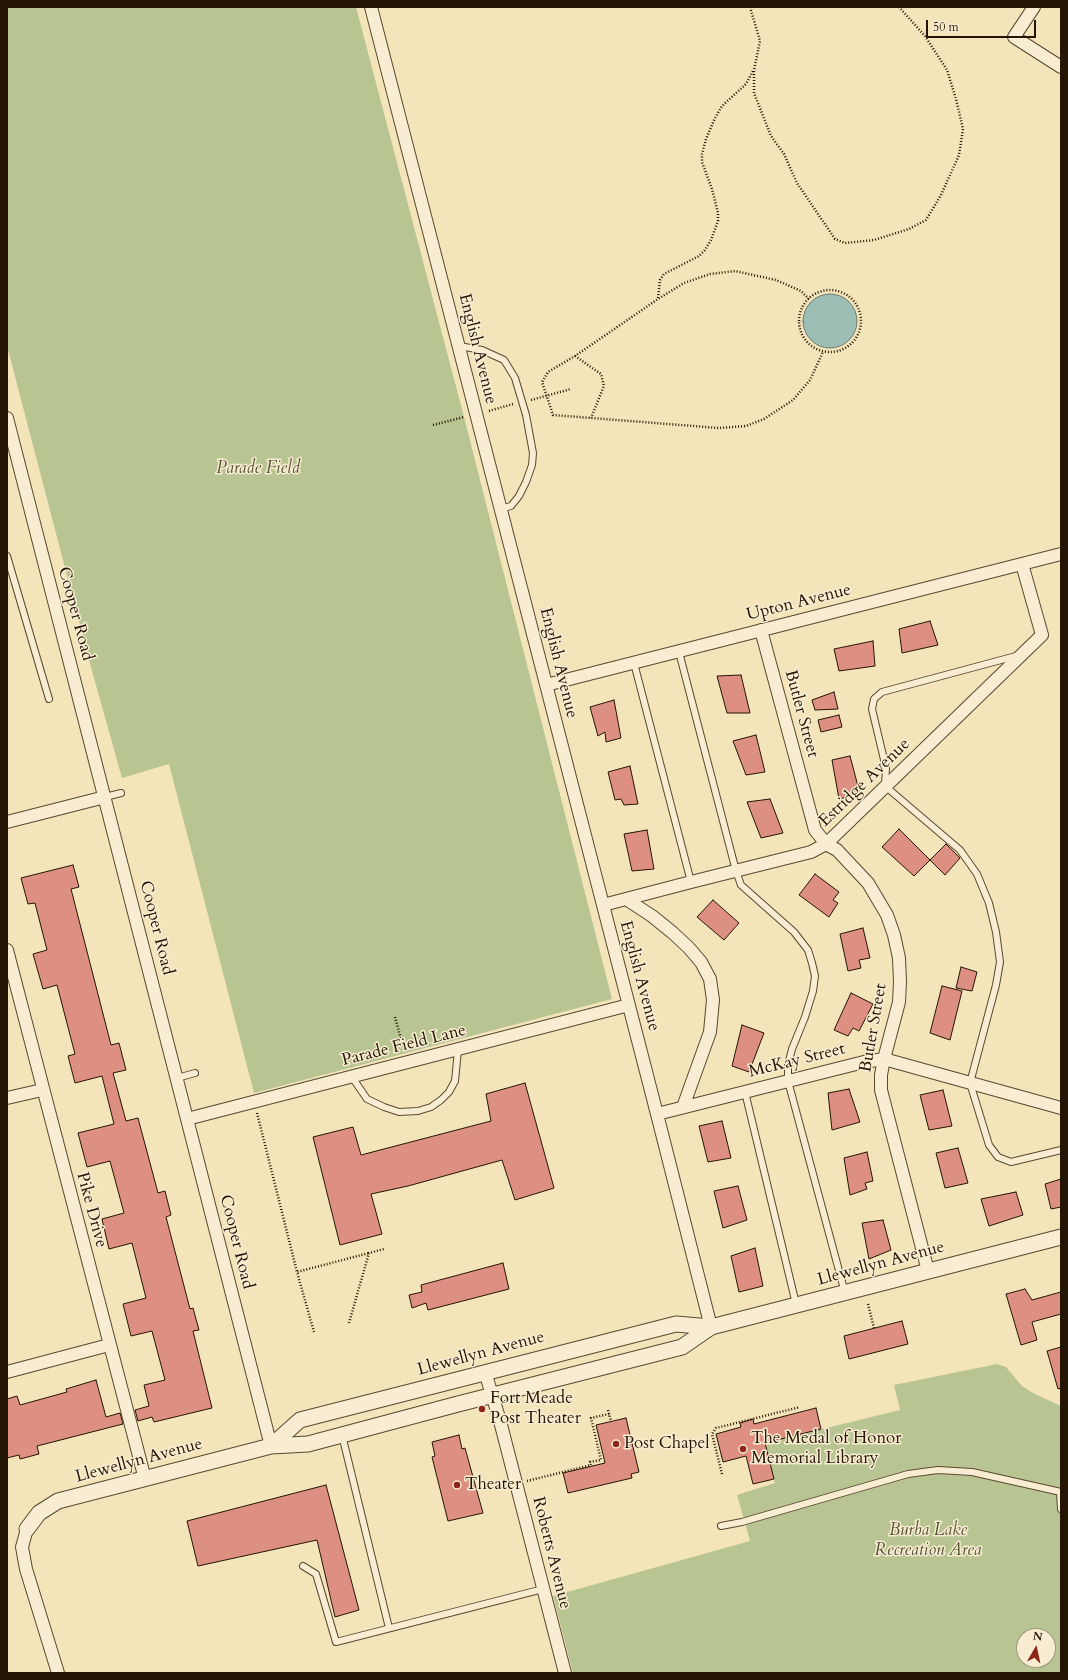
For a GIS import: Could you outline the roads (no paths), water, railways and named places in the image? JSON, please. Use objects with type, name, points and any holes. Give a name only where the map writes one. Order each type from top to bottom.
[{"type":"street","name":"English Avenue","points":[[371,7],[711,1327]]},
{"type":"street","points":[[1034,7],[1014,37],[1061,67]]},
{"type":"street","name":"Cooper Road","points":[[7,418],[270,1446]]},
{"type":"street","name":"Upton Avenue","points":[[546,685],[1061,554]]},
{"type":"street","name":"Estridge Avenue","points":[[603,906],[812,852],[826,844],[884,786],[1042,635],[1022,564]]},
{"type":"street","name":"Butler Street","points":[[761,630],[815,830],[826,844],[837,850],[868,883],[887,915],[894,935],[899,958],[899,1002],[884,1059],[881,1075],[881,1090],[928,1271]]},
{"type":"street","points":[[7,822],[105,797]]},
{"type":"street","points":[[626,899],[652,916],[689,948],[701,962],[710,979],[714,1000],[710,1032],[683,1107]]},
{"type":"street","name":"Pike Drive","points":[[7,950],[42,1090],[144,1479]]},
{"type":"street","name":"Parade Field Lane","points":[[187,1119],[629,1005]]},
{"type":"street","name":"McKay Street","points":[[657,1114],[864,1062],[884,1059],[1061,1108]]},
{"type":"street","points":[[7,1098],[42,1090]]},
{"type":"street","name":"Llewellyn Avenue","points":[[270,1446],[300,1420],[676,1324],[711,1327],[1061,1237]]},
{"type":"street","name":"Llewellyn Avenue","points":[[27,1529],[39,1513],[58,1501],[270,1446],[308,1444],[682,1346],[711,1327]]},
{"type":"street","points":[[7,1372],[109,1345]]},
{"type":"street","name":"Roberts Avenue","points":[[485,1372],[565,1673]]},
{"type":"street","points":[[27,1529],[22,1547],[26,1568],[58,1673]]},
{"type":"lane","points":[[458,346],[482,350],[504,360],[515,378],[526,415],[534,453],[532,465],[520,496],[512,506],[500,509]]},
{"type":"lane","points":[[7,556],[49,699]]},
{"type":"lane","points":[[679,652],[736,871],[741,885],[794,932],[808,950],[812,963],[815,976],[813,991],[805,1017],[792,1048],[788,1065],[788,1081],[845,1293]]},
{"type":"lane","points":[[1020,655],[882,692],[874,699],[872,710],[886,768],[884,786],[960,850],[977,874],[989,903],[1000,962],[996,985],[970,1083],[990,1145],[998,1157],[1011,1162],[1061,1150]]},
{"type":"lane","points":[[634,663],[692,882]]},
{"type":"lane","points":[[105,797],[121,793]]},
{"type":"lane","points":[[352,1077],[367,1099],[399,1112],[418,1111],[431,1107],[449,1092],[455,1081],[458,1050]]},
{"type":"lane","points":[[177,1078],[195,1073]]},
{"type":"lane","points":[[745,1092],[797,1306]]},
{"type":"lane","points":[[342,1435],[389,1628]]},
{"type":"lane","points":[[721,1526],[742,1522],[908,1474],[938,1470],[972,1472],[1060,1492],[1061,1509]]},
{"type":"lane","points":[[304,1566],[316,1574],[336,1642],[543,1589]]},
{"type":"water","points":[[830,294],[840,296],[849,302],[855,311],[857,321],[855,331],[849,340],[840,346],[830,348],[820,346],[811,340],[805,331],[803,321],[805,311],[811,302],[820,296]]},
{"type":"place","name":"Fort Meade Post Theater","points":[[482,1409]]},
{"type":"place","name":"Post Chapel","points":[[616,1444]]},
{"type":"place","name":"The Medal of Honor Memorial Library","points":[[743,1449]]},
{"type":"place","name":"Theater","points":[[457,1485]]},
{"type":"park label","name":"Parade Field","points":[[258,469]]},
{"type":"park label","name":"Burba Lake Recreation Area","points":[[928,1541]]}]
